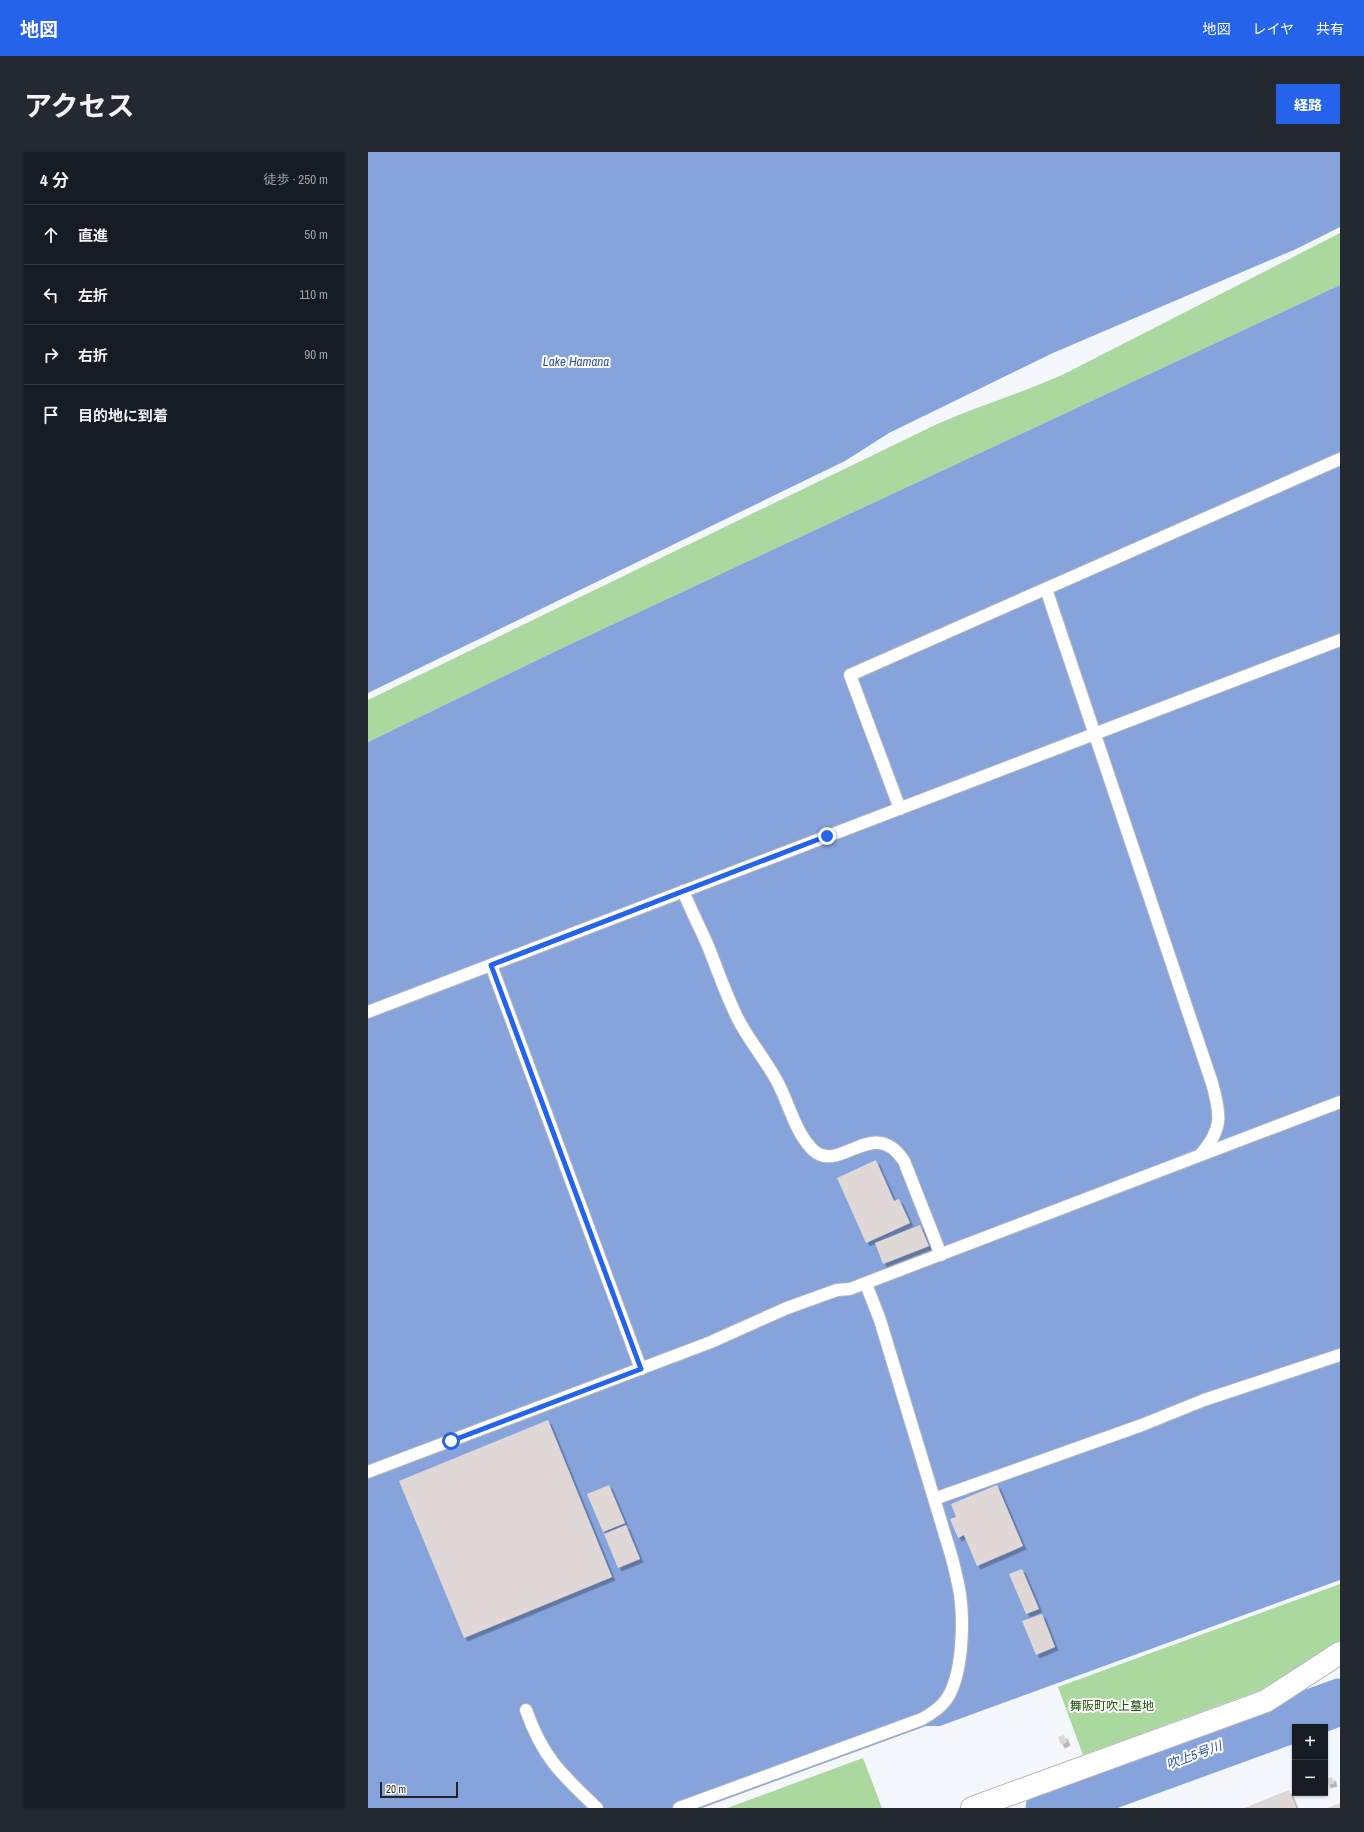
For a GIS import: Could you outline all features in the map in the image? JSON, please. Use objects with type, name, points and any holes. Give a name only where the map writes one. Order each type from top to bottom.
[{"type":"street","points":[[972,1808],[1266,1701],[1340,1653]]},
{"type":"lane","points":[[900,809],[850,676],[1340,459]]},
{"type":"lane","points":[[1046,589],[1216,1097],[1219,1112],[1218,1127],[1213,1141],[1200,1155]]},
{"type":"lane","points":[[368,1012],[1340,640]]},
{"type":"lane","points":[[683,891],[738,1019],[771,1070],[799,1131],[806,1142],[814,1151],[824,1155],[835,1155],[873,1143],[882,1142],[890,1145],[897,1151],[904,1161],[941,1255]]},
{"type":"lane","points":[[491,965],[641,1369]]},
{"type":"lane","points":[[368,1472],[711,1342],[787,1308],[837,1290],[850,1290],[1340,1102]]},
{"type":"lane","points":[[679,1808],[922,1719],[936,1711],[946,1700],[953,1686],[957,1671],[962,1633],[960,1595],[952,1558],[880,1320],[866,1284]]},
{"type":"lane","points":[[934,1499],[1142,1425],[1204,1400],[1340,1355]]},
{"type":"lane","points":[[526,1710],[533,1731],[543,1750],[556,1768],[597,1808]]},
{"type":"green space","points":[[1340,233],[1340,285],[560,649],[368,742],[368,700],[935,425],[1066,373]]},
{"type":"green space","name":"舞阪町吹上墓地","points":[[1340,1584],[1340,1641],[1261,1690],[1083,1755],[1058,1687]]},
{"type":"green space","points":[[863,1758],[882,1808],[727,1808]]},
{"type":"water","name":"Lake Hamana","points":[[368,152],[1340,152],[1340,227],[1296,249],[1053,353],[889,433],[845,461],[368,693]]},
{"type":"water","points":[[1340,285],[1340,1580],[940,1726],[926,1726],[702,1808],[368,1808],[368,742],[560,649]]},
{"type":"building","points":[[876,1160],[894,1201],[899,1199],[910,1223],[866,1243],[837,1178]]},
{"type":"building","points":[[920,1225],[929,1246],[883,1264],[875,1243]]},
{"type":"building","points":[[548,1420],[612,1577],[464,1638],[399,1481]]},
{"type":"building","points":[[609,1485],[625,1523],[603,1532],[587,1494]]},
{"type":"building","points":[[997,1485],[1023,1546],[977,1566],[964,1535],[958,1538],[950,1519],[956,1517],[951,1504]]},
{"type":"building","points":[[626,1525],[640,1559],[618,1568],[604,1534]]},
{"type":"building","points":[[1022,1569],[1039,1609],[1026,1614],[1009,1574]]},
{"type":"building","points":[[1042,1614],[1055,1647],[1036,1655],[1022,1621]]},
{"type":"building","points":[[1064,1735],[1067,1742],[1061,1745],[1058,1737]]},
{"type":"building","points":[[1332,1777],[1334,1783],[1328,1785],[1328,1778]]},
{"type":"building","points":[[1289,1790],[1296,1808],[1244,1808]]},
{"type":"building","points":[[1340,1803],[1340,1808],[1327,1808]]},
{"type":"waterway","name":"吹上5号川","points":[[1049,1808],[1340,1702]]},
{"type":"route","points":[[451,1441],[641,1369],[491,965],[827,836]]}]
